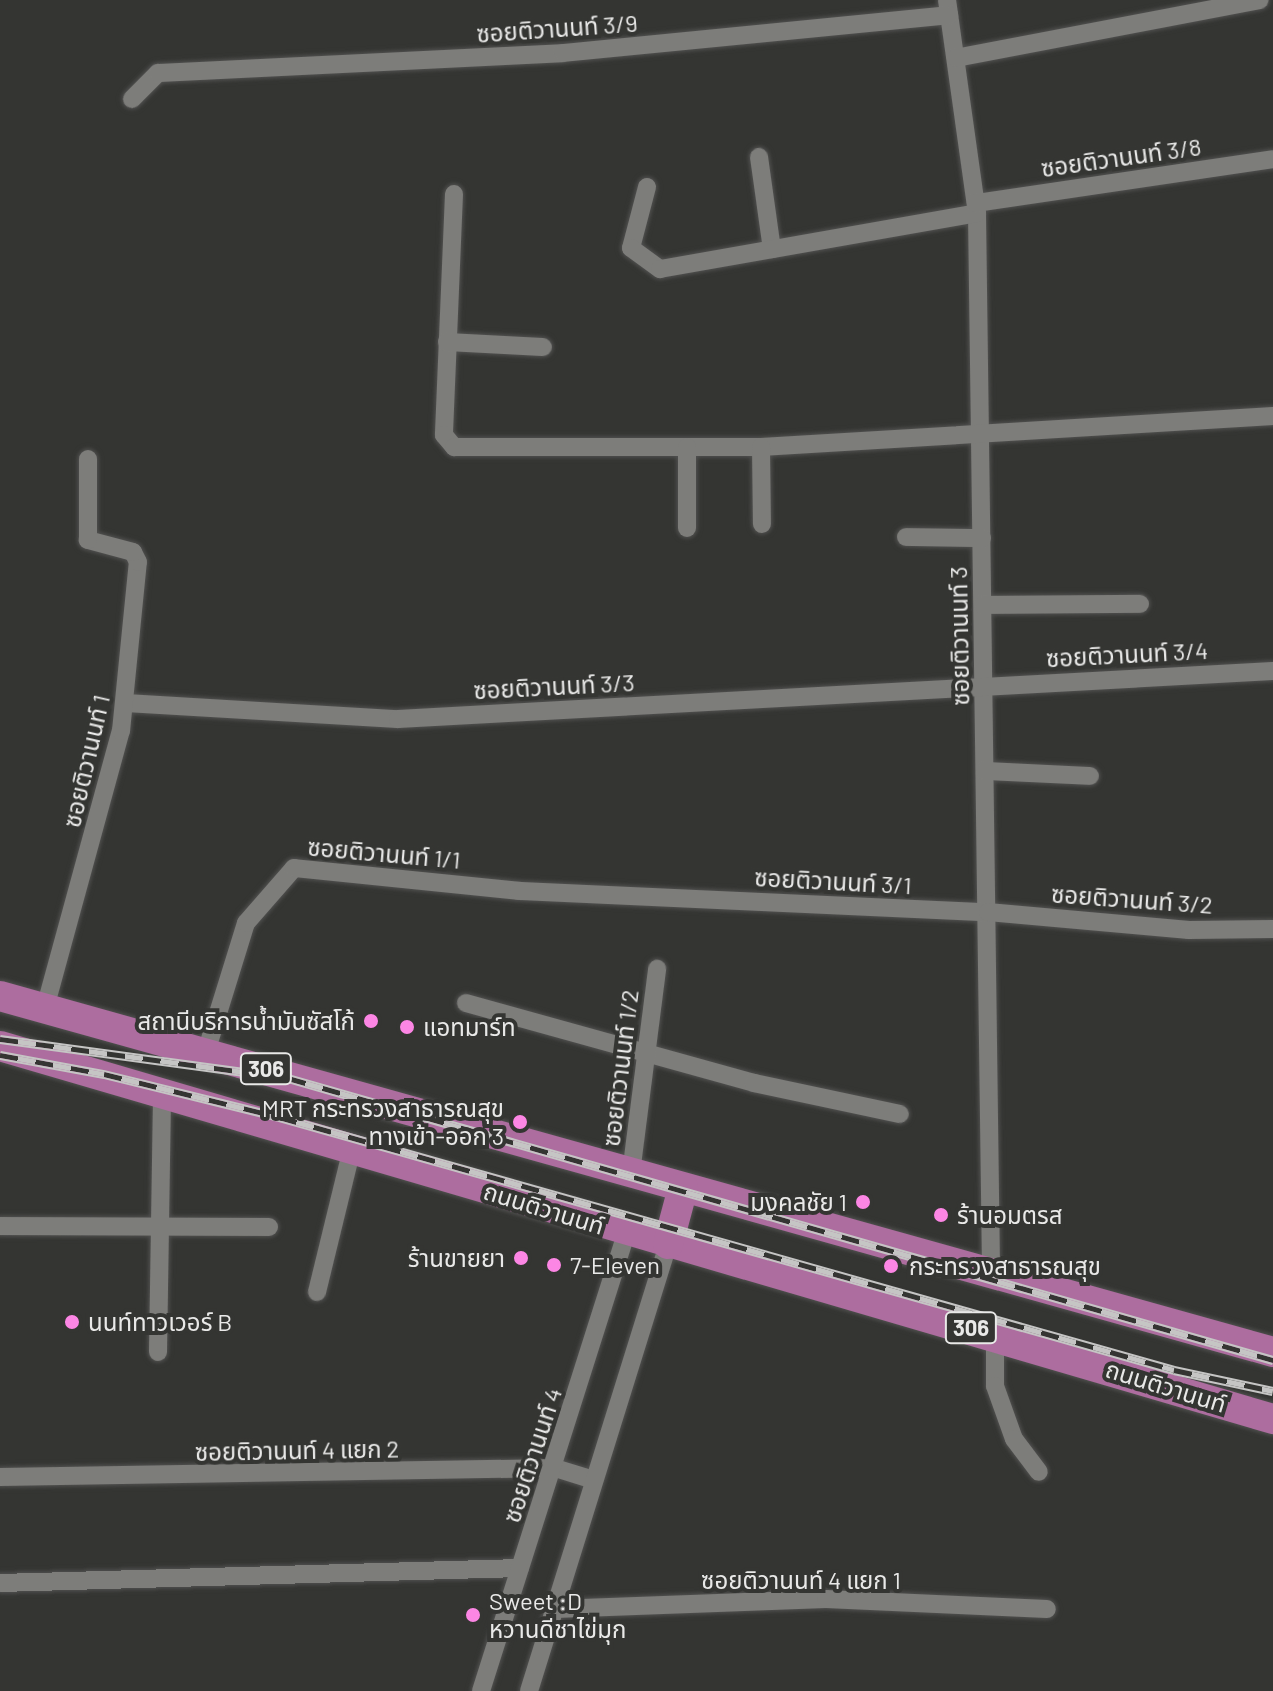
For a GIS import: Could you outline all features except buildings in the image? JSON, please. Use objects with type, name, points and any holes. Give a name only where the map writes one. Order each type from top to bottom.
[{"type":"main road","name":"306","points":[[5,998],[1273,1352]]},
{"type":"main road","name":"ถนนติวานนท์","points":[[0,1046],[626,1233],[995,1335],[1273,1419]]},
{"type":"main road","points":[[668,1244],[683,1188]]},
{"type":"street","points":[[956,58],[1260,0]]},
{"type":"street","name":"ซอยติวานนท์ 3","points":[[948,8],[976,208],[991,1274]]},
{"type":"street","name":"ซอยติวานนท์ 3/9","points":[[132,99],[147,78],[166,73],[563,53],[948,8]]},
{"type":"street","points":[[759,157],[772,249]]},
{"type":"street","name":"ซอยติวานนท์ 3/8","points":[[647,187],[631,248],[660,269],[976,208],[1273,159]]},
{"type":"street","points":[[454,194],[444,435],[454,447],[761,447],[1273,416]]},
{"type":"street","points":[[447,342],[543,347]]},
{"type":"street","points":[[687,447],[687,528]]},
{"type":"street","points":[[761,447],[762,524]]},
{"type":"street","name":"ซอยติวานนท์ 1","points":[[45,1008],[126,703],[138,562],[133,552],[88,540],[88,459]]},
{"type":"street","points":[[906,537],[982,538]]},
{"type":"street","points":[[983,605],[1140,604]]},
{"type":"street","name":"ซอยติวานนท์ 3/4","points":[[984,686],[1273,671]]},
{"type":"street","name":"ซอยติวานนท์ 3/3","points":[[126,703],[398,719],[984,686]]},
{"type":"street","points":[[985,771],[1090,776]]},
{"type":"street","name":"ซอยติวานนท์ 1/1","points":[[206,1052],[246,923],[294,868],[519,891],[676,896]]},
{"type":"street","name":"ซอยติวานนท์ 3/1","points":[[676,896],[988,912]]},
{"type":"street","name":"ซอยติวานนท์ 3/2","points":[[988,912],[1189,930],[1273,929]]},
{"type":"street","name":"ซอยติวานนท์ 1/2","points":[[631,1173],[657,969]]},
{"type":"street","points":[[466,1003],[754,1083],[900,1114]]},
{"type":"street","points":[[158,1352],[162,1094]]},
{"type":"street","points":[[317,1292],[351,1152]]},
{"type":"street","points":[[0,1226],[269,1227]]},
{"type":"street","name":"ซอยติวานนท์ 4","points":[[481,1691],[555,1468],[626,1233]]},
{"type":"street","points":[[529,1691],[668,1244]]},
{"type":"street","points":[[995,1335],[995,1386],[1014,1439],[1039,1472]]},
{"type":"street","name":"ซอยติวานนท์ 4 แยก 2","points":[[0,1477],[555,1468],[594,1480]]},
{"type":"street","points":[[0,1583],[520,1568]]},
{"type":"street","name":"ซอยติวานนท์ 4 แยก 1","points":[[555,1609],[826,1599],[1047,1609]]},
{"type":"railway","points":[[0,1039],[288,1078],[1273,1360]]},
{"type":"railway","points":[[0,1055],[104,1074],[279,1117],[1174,1370],[1273,1391]]},
{"type":"place","name":"สถานีบริการน้ำมันซัสโก้","points":[[371,1021]]},
{"type":"place","name":"แอทมาร์ท","points":[[407,1027]]},
{"type":"place","name":"MRT กระทรวงสาธารณสุข ทางเข้า-ออก 3","points":[[520,1122]]},
{"type":"place","name":"มงคลชัย 1","points":[[863,1202]]},
{"type":"place","name":"ร้านอมตรส","points":[[941,1215]]},
{"type":"place","name":"ร้านขายยา","points":[[521,1258]]},
{"type":"place","name":"7-Eleven","points":[[554,1265]]},
{"type":"place","name":"กระทรวงสาธารณสุข","points":[[891,1266]]},
{"type":"place","name":"นนท์ทาวเวอร์ B","points":[[72,1322]]},
{"type":"place","name":"Sweet :D หวานดีชาไข่มุก","points":[[473,1615]]}]
